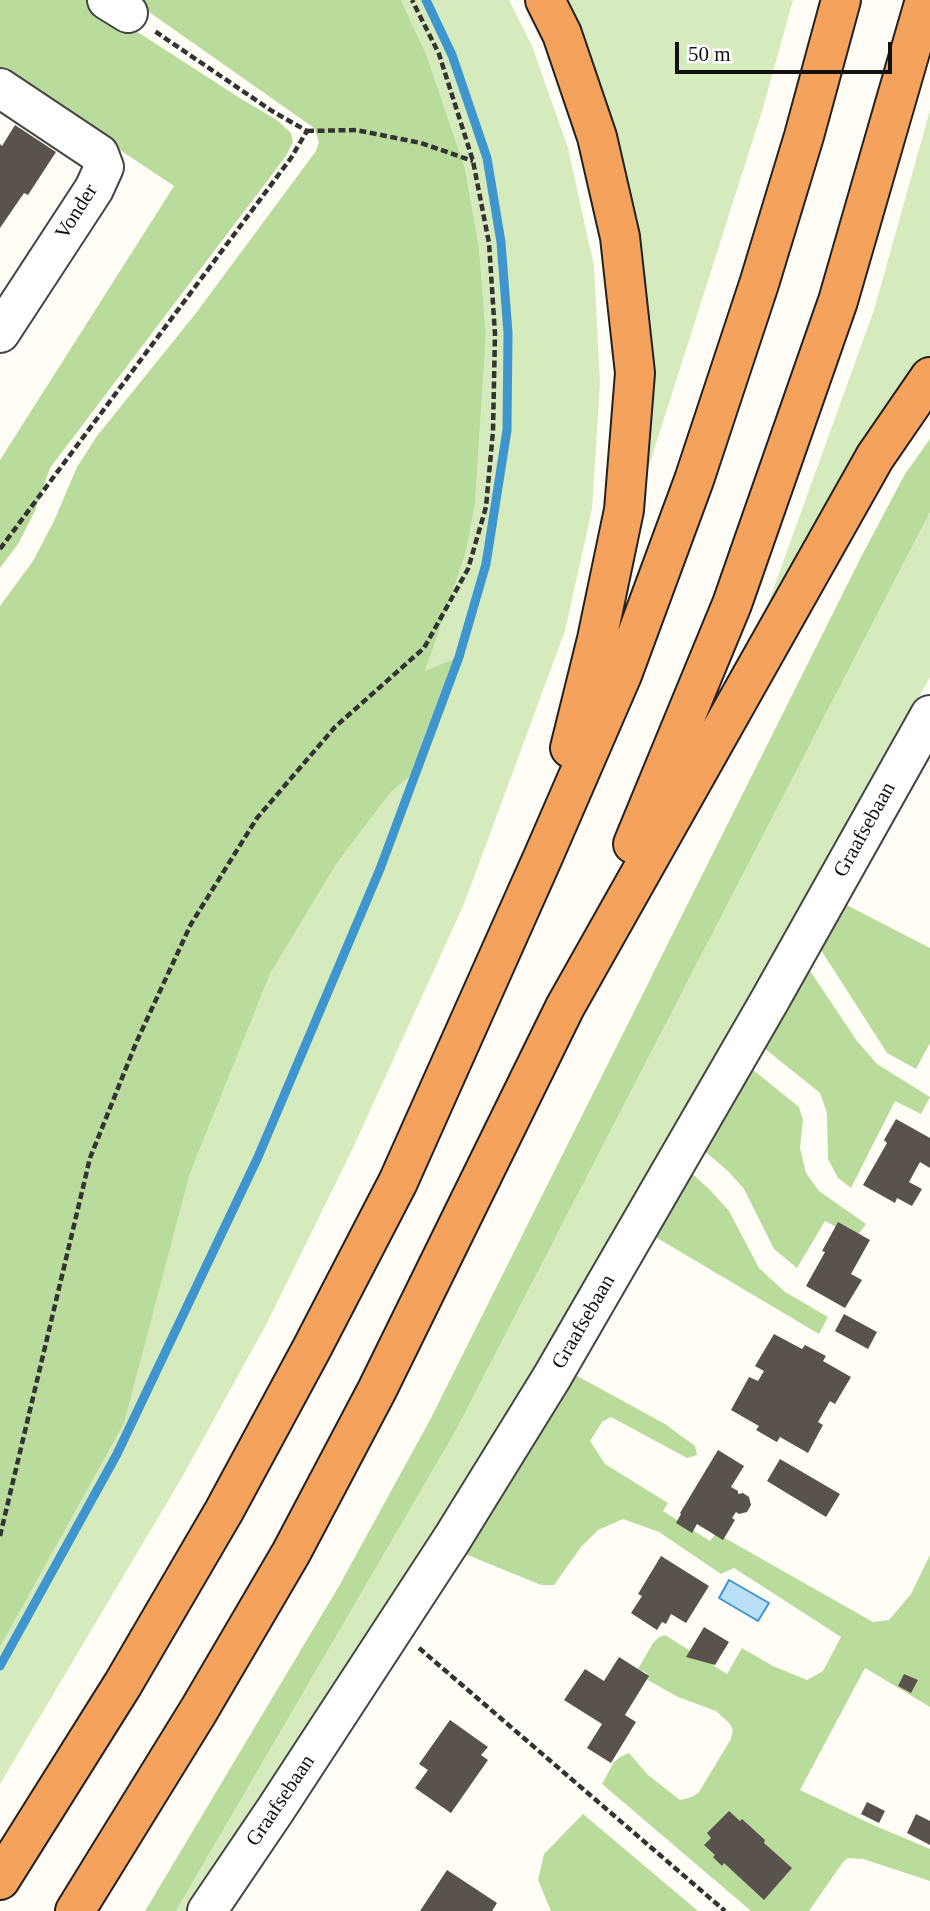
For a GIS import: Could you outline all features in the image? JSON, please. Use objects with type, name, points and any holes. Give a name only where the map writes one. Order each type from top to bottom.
[{"type":"highway","points":[[543,857],[597,639],[624,510],[635,373],[620,237],[597,137],[562,34],[545,0]]},
{"type":"highway","points":[[0,1880],[130,1672],[224,1511],[398,1182],[622,675],[694,480],[763,272],[841,0]]},
{"type":"highway","points":[[565,1007],[732,604],[838,301],[925,0]]},
{"type":"highway","points":[[75,1911],[199,1710],[290,1553],[377,1390],[565,1007],[875,457],[930,377]]},
{"type":"street","name":"Vonder","points":[[0,88],[99,154],[104,167],[94,189],[0,333]]},
{"type":"street","name":"Graafsebaan","points":[[207,1911],[452,1539],[552,1377],[770,1000],[930,715]]},
{"type":"path","points":[[0,1536],[90,1158],[136,1043],[191,925],[257,818],[335,727],[424,648],[468,569],[486,507],[493,431],[495,334],[489,243],[473,161],[439,54],[412,0]]},
{"type":"path","points":[[118,7],[272,111],[307,131],[356,130],[421,143],[473,161]]},
{"type":"path","points":[[0,550],[291,158],[307,131]]},
{"type":"path","points":[[395,1627],[725,1911]]},
{"type":"green space","points":[[0,0],[88,0],[277,120],[291,133],[293,142],[286,156],[50,468],[35,511],[18,544],[0,568],[0,460],[174,186],[0,70]]},
{"type":"green space","points":[[132,0],[401,0],[427,56],[465,168],[479,247],[486,335],[475,504],[466,552],[425,671],[459,657],[417,770],[391,792],[337,863],[270,974],[189,1176],[124,1423],[0,1647],[0,606],[33,561],[77,467],[97,436],[196,313],[316,151],[319,142],[314,128]]},
{"type":"green space","points":[[401,0],[509,0],[532,46],[568,148],[594,266],[600,383],[592,509],[565,631],[464,904],[352,1150],[267,1323],[181,1479],[0,1784],[0,1647],[24,1603],[270,974],[337,863],[391,792],[417,770],[458,658],[424,672],[466,552],[475,504],[486,335],[479,247],[465,167],[427,56]]},
{"type":"green space","points":[[557,0],[793,0],[763,108],[640,494],[651,376]]},
{"type":"green space","points":[[930,110],[930,360],[743,673],[874,310]]},
{"type":"green space","points":[[930,439],[930,512],[455,1432],[176,1911],[145,1911],[339,1586],[431,1418],[860,559],[905,474]]},
{"type":"green space","points":[[930,512],[930,677],[569,1320],[485,1461],[186,1911],[176,1911],[455,1432]]},
{"type":"green space","points":[[833,898],[930,948],[930,1043],[916,1069],[887,1053],[812,936]]},
{"type":"green space","points":[[800,956],[857,1041],[877,1064],[930,1097],[921,1114],[895,1101],[851,1188],[838,1178],[828,1159],[827,1113],[820,1093],[754,1040]]},
{"type":"green space","points":[[742,1061],[799,1107],[803,1120],[800,1148],[806,1173],[819,1191],[866,1224],[856,1238],[825,1221],[797,1268],[774,1249],[744,1189],[728,1171],[696,1144]]},
{"type":"green space","points":[[684,1166],[729,1211],[759,1268],[785,1292],[828,1317],[819,1334],[647,1232]]},
{"type":"green space","points":[[570,1372],[665,1424],[695,1446],[697,1455],[687,1458],[611,1417],[602,1422],[590,1441],[605,1464],[668,1503],[663,1511],[710,1541],[716,1533],[873,1622],[889,1620],[911,1594],[930,1555],[930,1707],[865,1668],[800,1790],[930,1849],[930,1881],[863,1859],[848,1858],[809,1911],[751,1911],[602,1784],[614,1762],[629,1753],[648,1775],[680,1800],[692,1797],[699,1792],[731,1739],[733,1730],[730,1724],[716,1711],[678,1697],[644,1678],[647,1673],[638,1669],[659,1637],[665,1635],[727,1674],[742,1648],[773,1666],[807,1680],[823,1671],[841,1637],[734,1568],[721,1574],[659,1532],[623,1519],[598,1530],[581,1547],[554,1585],[541,1585],[465,1554]]},
{"type":"green space","points":[[583,1814],[698,1911],[551,1911],[538,1880],[544,1854]]},
{"type":"water","points":[[729,1580],[769,1603],[758,1621],[719,1598]]},
{"type":"building","points":[[15,125],[56,152],[28,195],[24,193],[0,228],[0,144],[2,146]]},
{"type":"building","points":[[896,1119],[930,1138],[930,1168],[920,1162],[909,1182],[922,1189],[912,1206],[897,1198],[895,1203],[863,1185],[887,1143],[884,1140]]},
{"type":"building","points":[[838,1222],[870,1240],[851,1274],[862,1280],[845,1308],[806,1286]]},
{"type":"building","points":[[844,1314],[877,1332],[868,1349],[835,1331]]},
{"type":"building","points":[[774,1334],[802,1349],[805,1345],[826,1356],[823,1361],[851,1377],[835,1404],[830,1401],[818,1422],[823,1425],[808,1453],[780,1437],[775,1441],[756,1430],[759,1426],[731,1410],[749,1377],[758,1381],[764,1371],[755,1366]]},
{"type":"building","points":[[718,1450],[744,1466],[731,1487],[738,1491],[738,1494],[743,1493],[749,1497],[751,1505],[747,1512],[736,1512],[732,1518],[735,1520],[723,1540],[697,1524],[692,1533],[676,1523]]},
{"type":"building","points":[[780,1459],[840,1494],[826,1517],[767,1481]]},
{"type":"building","points":[[661,1556],[709,1586],[686,1623],[671,1614],[666,1624],[662,1622],[657,1630],[631,1613],[642,1596],[638,1594]]},
{"type":"building","points":[[704,1627],[729,1642],[715,1665],[686,1657]]},
{"type":"building","points":[[619,1657],[649,1676],[625,1715],[636,1722],[611,1763],[587,1748],[602,1724],[564,1700],[585,1669],[604,1681]]},
{"type":"building","points":[[904,1674],[918,1680],[911,1693],[898,1686]]},
{"type":"building","points":[[450,1720],[488,1747],[481,1755],[488,1760],[451,1813],[415,1788],[428,1770],[419,1764]]},
{"type":"building","points":[[867,1802],[885,1811],[879,1823],[861,1814]]},
{"type":"building","points":[[729,1811],[740,1821],[742,1819],[792,1868],[764,1900],[724,1863],[722,1866],[704,1845],[711,1838],[707,1833]]},
{"type":"building","points":[[916,1814],[930,1821],[930,1845],[907,1833]]},
{"type":"building","points":[[447,1870],[497,1903],[492,1911],[420,1911]]},
{"type":"waterway","points":[[0,1666],[117,1454],[258,1157],[380,869],[459,657],[486,564],[507,430],[508,333],[501,242],[487,158],[452,55],[426,0]]}]
